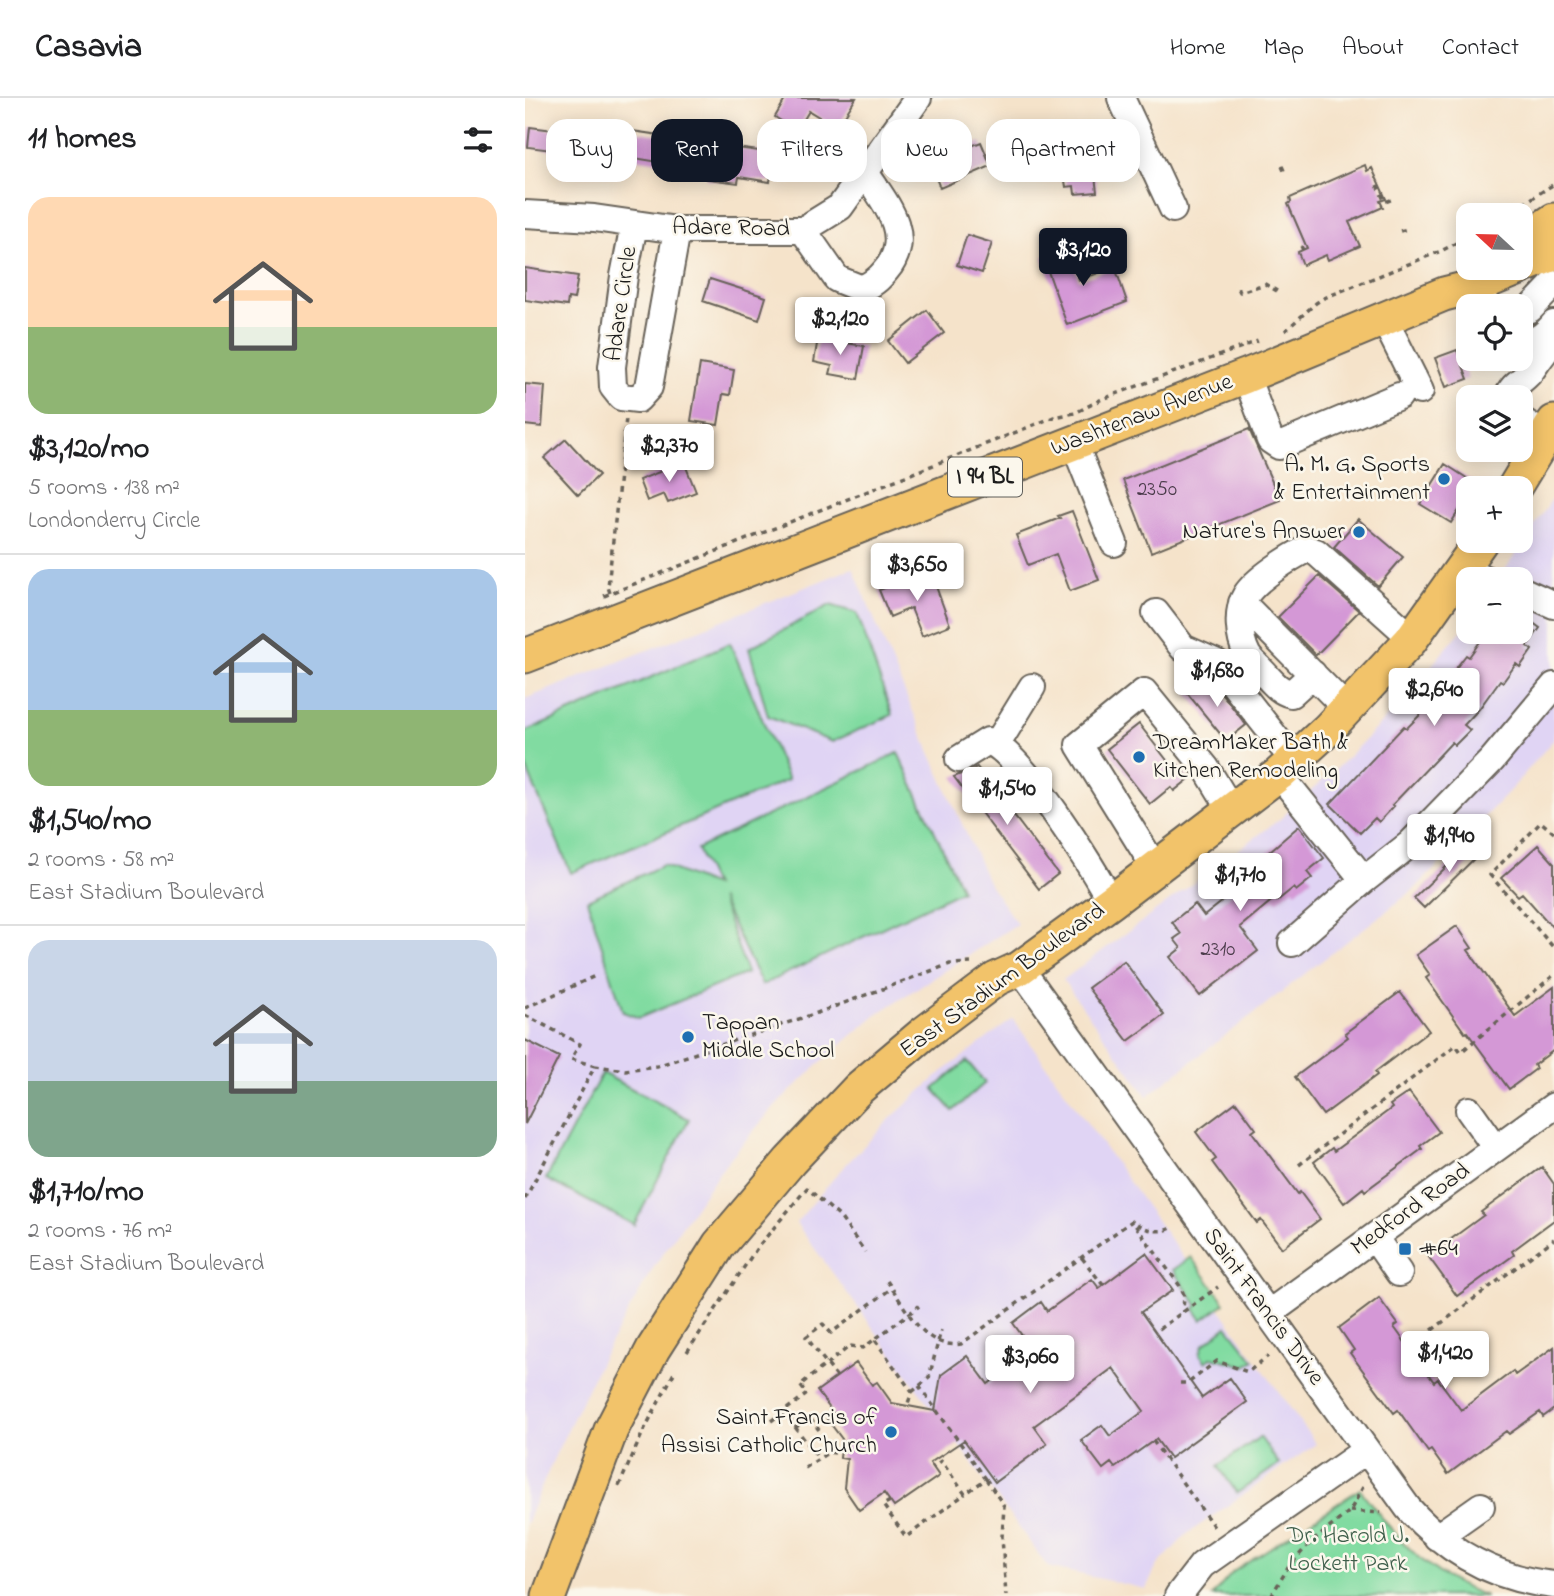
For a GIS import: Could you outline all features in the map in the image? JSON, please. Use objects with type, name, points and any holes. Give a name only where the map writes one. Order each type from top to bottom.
[{"type":"main road","points":[[1533,234],[1554,220]]},
{"type":"main road","name":"Washtenaw Avenue","points":[[1533,263],[1554,254]]},
{"type":"main road","name":"Washtenaw Avenue","points":[[525,656],[1246,376],[1384,319],[1492,280]]},
{"type":"main road","points":[[1520,476],[1543,434]]},
{"type":"main road","name":"East Stadium Boulevard","points":[[549,1596],[611,1430],[653,1349],[719,1245],[790,1161],[859,1088],[934,1026],[996,979],[1020,968],[1156,869],[1287,767],[1347,709],[1456,593]]},
{"type":"street","name":"Adare Road","points":[[867,171],[918,98]]},
{"type":"street","points":[[1121,98],[1173,209]]},
{"type":"street","points":[[803,230],[837,279],[862,289],[880,280],[894,258],[900,240],[895,221],[867,174]]},
{"type":"street","name":"Adare Road","points":[[525,214],[594,218],[677,230],[803,230],[840,207],[859,182]]},
{"type":"street","name":"Adare Circle","points":[[635,225],[624,276],[612,367],[613,387],[621,397],[638,399],[649,387],[677,230]]},
{"type":"street","points":[[1533,306],[1554,284]]},
{"type":"street","points":[[1246,376],[1270,440],[1279,446],[1409,394],[1384,319]]},
{"type":"street","points":[[1514,385],[1529,373],[1540,344],[1554,324]]},
{"type":"street","points":[[1074,443],[1114,542]]},
{"type":"street","points":[[1347,709],[1313,674],[1291,694],[1282,692],[1248,657],[1240,625],[1242,603],[1254,585],[1307,549],[1316,552],[1412,638]]},
{"type":"street","points":[[1533,595],[1554,605]]},
{"type":"street","points":[[1156,613],[1183,648],[1217,663],[1364,880]]},
{"type":"street","points":[[1292,943],[1410,844],[1492,760],[1554,686]]},
{"type":"street","points":[[997,744],[1032,687]]},
{"type":"street","points":[[1156,869],[1079,746],[1144,692],[1206,768],[1232,811]]},
{"type":"street","points":[[959,760],[988,741],[997,744],[1014,759],[1087,858],[1111,902]]},
{"type":"street","name":"Saint Francis Drive","points":[[1020,968],[1408,1508],[1465,1558],[1526,1581],[1554,1585]]},
{"type":"street","points":[[1469,1110],[1496,1147]]},
{"type":"street","name":"Medford Road","points":[[1268,1314],[1496,1147],[1550,1118]]},
{"type":"street","points":[[1374,1237],[1399,1273]]},
{"type":"street","points":[[1178,1596],[1202,1565],[1365,1451]]},
{"type":"street","points":[[1437,1536],[1481,1506]]},
{"type":"path","points":[[1282,166],[1285,173]]},
{"type":"path","points":[[1525,203],[1554,184]]},
{"type":"path","points":[[1377,185],[1385,202],[1394,199]]},
{"type":"path","points":[[1400,231],[1406,229]]},
{"type":"path","points":[[1274,335],[1287,330],[1324,298],[1456,243]]},
{"type":"path","points":[[1238,288],[1240,292],[1265,284],[1277,291]]},
{"type":"path","points":[[601,598],[1042,422],[1075,413],[1100,400],[1262,340]]},
{"type":"path","points":[[610,593],[608,587],[626,416],[638,399]]},
{"type":"path","points":[[1554,833],[1541,821],[1490,875],[1554,948]]},
{"type":"path","points":[[525,1015],[580,1044],[571,1059],[625,1070],[657,1066],[817,1013],[950,964],[971,963]]},
{"type":"path","points":[[1299,1165],[1456,1045],[1461,1052],[1554,975]]},
{"type":"path","points":[[525,1008],[595,976]]},
{"type":"path","points":[[525,1199],[595,1066]]},
{"type":"path","points":[[687,1352],[757,1248],[807,1188],[840,1217],[865,1252]]},
{"type":"path","points":[[1132,1221],[1142,1228],[1153,1230],[1169,1230],[1174,1226]]},
{"type":"path","points":[[887,1281],[922,1331],[937,1342],[948,1345],[968,1341],[1132,1221]]},
{"type":"path","points":[[1132,1221],[1180,1286],[1184,1295],[1184,1312]]},
{"type":"path","points":[[1416,1342],[1554,1239]]},
{"type":"path","points":[[1082,1258],[1103,1285]]},
{"type":"path","points":[[1160,1329],[1218,1287]]},
{"type":"path","points":[[837,1377],[806,1337],[823,1324],[831,1333],[892,1288]]},
{"type":"path","points":[[771,1421],[807,1394],[800,1385],[850,1346],[863,1348],[919,1306]]},
{"type":"path","points":[[907,1406],[912,1392],[929,1378],[941,1330]]},
{"type":"path","points":[[875,1340],[912,1392]]},
{"type":"path","points":[[1180,1382],[1188,1383],[1217,1361],[1248,1372],[1268,1356]]},
{"type":"path","points":[[619,1487],[643,1432],[674,1373]]},
{"type":"path","points":[[919,1386],[1004,1506],[1002,1537],[1006,1596]]},
{"type":"path","points":[[783,1411],[819,1459]]},
{"type":"path","points":[[795,1428],[809,1418],[819,1430]]},
{"type":"path","points":[[1153,1441],[1214,1527]]},
{"type":"path","points":[[805,1468],[829,1452],[841,1454]]},
{"type":"path","points":[[933,1467],[941,1461],[965,1494]]},
{"type":"path","points":[[890,1500],[883,1505],[906,1537],[986,1479]]},
{"type":"path","points":[[1271,1596],[1288,1568],[1307,1546],[1350,1511],[1363,1487]]},
{"type":"path","points":[[1350,1511],[1381,1513]]},
{"type":"shaded area","points":[[1554,496],[1554,739],[1515,785],[1416,888],[1147,1096],[1063,980],[1280,819],[1343,762],[1390,714],[1456,637],[1456,644],[1533,644],[1533,567],[1507,567],[1516,553],[1533,553],[1533,528]]},
{"type":"shaded area","name":"Tappan Middle School","points":[[853,568],[929,750],[989,884],[1017,924],[877,1014],[775,1106],[725,1164],[655,1265],[603,1356],[525,1526],[525,699]]},
{"type":"shaded area","points":[[1013,1019],[1316,1444],[1187,1534],[1157,1566],[1146,1589],[1048,1567],[796,1223],[839,1172],[889,1120],[941,1073]]},
{"type":"green space","points":[[830,605],[857,613],[892,715],[832,742],[768,716],[749,648]]},
{"type":"green space","points":[[730,643],[788,780],[571,873],[525,765],[525,732]]},
{"type":"green space","points":[[898,753],[962,890],[762,985],[720,898],[747,973],[639,1018],[623,1012],[587,900],[663,865],[714,886],[697,849]]},
{"type":"green space","points":[[967,1061],[985,1083],[953,1111],[934,1089]]},
{"type":"green space","points":[[602,1073],[689,1119],[634,1225],[546,1179]]},
{"type":"green space","points":[[1191,1257],[1225,1303],[1202,1320],[1194,1309],[1198,1306],[1173,1270]]},
{"type":"green space","points":[[1227,1326],[1254,1360],[1246,1366],[1212,1357],[1206,1362],[1200,1354],[1203,1345]]},
{"type":"green space","points":[[1260,1437],[1279,1464],[1237,1493],[1218,1466]]},
{"type":"green space","name":"Dr. Harold J. Lockett Park","points":[[1360,1489],[1400,1539],[1429,1566],[1486,1596],[1212,1596],[1233,1572]]},
{"type":"building","points":[[786,98],[856,98],[843,119],[822,119],[809,111],[804,119],[775,117]]},
{"type":"building","points":[[530,127],[546,129],[546,149],[528,147]]},
{"type":"building","points":[[637,132],[651,134],[651,161],[637,158]]},
{"type":"building","points":[[981,142],[986,154],[986,168],[972,174],[972,146]]},
{"type":"building","points":[[743,149],[757,151],[757,180],[743,178]]},
{"type":"building","points":[[1365,165],[1367,171],[1372,168],[1386,199],[1380,201],[1383,207],[1349,222],[1360,246],[1328,260],[1326,255],[1303,265],[1298,252],[1307,248],[1288,204],[1291,202],[1290,198]]},
{"type":"building","points":[[938,182],[954,182],[940,188]]},
{"type":"building","points":[[1065,182],[1096,182],[1097,192],[1075,194],[1074,186],[1066,187]]},
{"type":"building","points":[[967,235],[992,243],[982,273],[957,265]]},
{"type":"building","points":[[1068,248],[1079,280],[1115,267],[1127,302],[1067,325],[1043,257]]},
{"type":"building","points":[[525,268],[578,276],[574,299],[568,298],[567,306],[525,300]]},
{"type":"building","points":[[710,279],[766,297],[759,320],[703,301]]},
{"type":"building","points":[[927,310],[944,333],[905,363],[888,341]]},
{"type":"building","points":[[818,338],[864,346],[858,379],[830,374],[832,366],[814,362]]},
{"type":"building","points":[[1456,350],[1456,371],[1465,371],[1468,379],[1446,387],[1435,358]]},
{"type":"building","points":[[700,364],[734,370],[730,395],[723,394],[718,425],[691,421]]},
{"type":"building","points":[[525,384],[545,386],[542,427],[525,425]]},
{"type":"building","points":[[1249,429],[1280,500],[1151,552],[1123,480]]},
{"type":"building","points":[[566,439],[599,475],[578,495],[544,458]]},
{"type":"building","points":[[684,462],[696,492],[668,503],[664,494],[647,501],[639,480]]},
{"type":"building","points":[[1445,464],[1464,476],[1456,476],[1456,515],[1451,523],[1420,504]]},
{"type":"building","points":[[1072,511],[1099,580],[1070,591],[1056,554],[1028,565],[1016,535]]},
{"type":"building","points":[[1358,519],[1403,557],[1378,586],[1334,547]]},
{"type":"building","points":[[923,574],[927,584],[934,581],[950,625],[922,636],[911,608],[890,617],[879,590]]},
{"type":"building","points":[[1319,576],[1359,611],[1316,655],[1278,617]]},
{"type":"building","points":[[1533,623],[1540,628],[1533,638]]},
{"type":"building","points":[[1478,644],[1528,644],[1527,646],[1532,650],[1520,667],[1516,664],[1503,682],[1500,680],[1464,725],[1470,730],[1455,745],[1452,742],[1379,822],[1375,818],[1360,833],[1330,804],[1404,726],[1407,728],[1437,698],[1434,696],[1456,674],[1453,672],[1466,655],[1469,657]]},
{"type":"building","points":[[1208,676],[1246,725],[1226,741],[1187,693]]},
{"type":"building","name":"DreamMaker Bath & Kitchen Remodeling","points":[[1139,724],[1173,768],[1177,764],[1189,779],[1174,791],[1171,787],[1150,804],[1107,749]]},
{"type":"building","points":[[977,767],[1058,874],[1039,889],[954,777]]},
{"type":"building","points":[[1299,826],[1324,858],[1307,872],[1312,878],[1296,891],[1293,888],[1277,901],[1275,898],[1240,927],[1258,951],[1200,996],[1170,957],[1181,948],[1174,939],[1181,934],[1172,922],[1195,904],[1204,916],[1238,889],[1231,879],[1248,865],[1250,868]]},
{"type":"building","points":[[1475,839],[1484,849],[1424,908],[1414,898]]},
{"type":"building","points":[[1538,845],[1554,863],[1554,929],[1522,893],[1518,896],[1501,878]]},
{"type":"building","points":[[1457,926],[1472,948],[1468,950],[1515,1016],[1554,987],[1554,1050],[1534,1065],[1536,1069],[1509,1089],[1426,978],[1430,975],[1416,955]]},
{"type":"building","points":[[1124,961],[1164,1015],[1128,1041],[1088,988]]},
{"type":"building","points":[[1400,992],[1429,1031],[1375,1072],[1377,1075],[1323,1115],[1295,1077],[1348,1037],[1345,1033]]},
{"type":"building","points":[[525,1040],[559,1057],[525,1124]]},
{"type":"building","points":[[1409,1092],[1439,1132],[1420,1146],[1422,1149],[1344,1203],[1314,1162],[1332,1148],[1334,1151]]},
{"type":"building","points":[[1236,1102],[1256,1129],[1252,1132],[1320,1219],[1282,1248],[1261,1220],[1257,1223],[1212,1162],[1216,1159],[1196,1132]]},
{"type":"building","points":[[1542,1167],[1554,1184],[1554,1220],[1512,1251],[1514,1255],[1457,1296],[1428,1256],[1484,1215],[1481,1212]]},
{"type":"building","points":[[1146,1253],[1173,1290],[1141,1312],[1202,1398],[1230,1378],[1247,1402],[1170,1458],[1156,1439],[1115,1468],[1111,1463],[1103,1469],[1081,1440],[1102,1425],[1110,1436],[1144,1411],[1113,1368],[1034,1426],[1047,1444],[995,1482],[964,1440],[930,1463],[939,1476],[894,1507],[884,1493],[859,1510],[844,1488],[847,1459],[840,1458],[842,1439],[827,1419],[834,1414],[817,1391],[856,1363],[872,1385],[877,1382],[892,1403],[935,1411],[941,1375],[967,1356],[988,1384],[1033,1351],[1013,1323],[1041,1302],[1047,1311],[1092,1279],[1099,1288]]},
{"type":"building","points":[[1379,1298],[1398,1324],[1394,1327],[1434,1382],[1438,1379],[1461,1410],[1513,1371],[1515,1375],[1554,1347],[1554,1409],[1543,1417],[1540,1412],[1509,1434],[1506,1431],[1448,1474],[1431,1450],[1428,1452],[1398,1410],[1394,1413],[1350,1353],[1354,1350],[1339,1328]]},
{"type":"place","name":"A. M. G. Sports & Entertainment","points":[[1444,479]]},
{"type":"place","name":"Nature's Answer","points":[[1359,532]]},
{"type":"place","name":"DreamMaker Bath & Kitchen Remodeling","points":[[1139,757]]},
{"type":"place","name":"Tappan Middle School","points":[[688,1037]]},
{"type":"place","name":"#64","points":[[1405,1249]]},
{"type":"place","name":"Saint Francis of Assisi Catholic Church","points":[[891,1432]]}]
